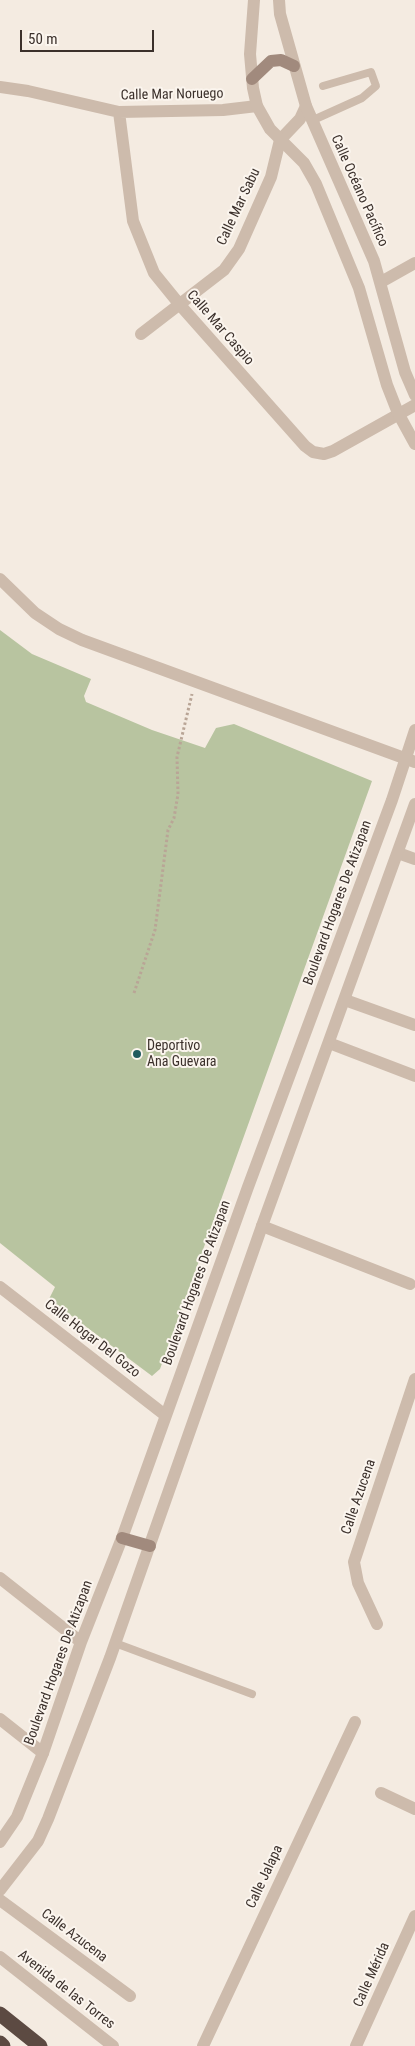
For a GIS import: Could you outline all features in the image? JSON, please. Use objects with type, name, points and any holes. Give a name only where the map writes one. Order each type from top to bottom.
[{"type":"highway","points":[[0,2014],[40,2046]]},
{"type":"highway","points":[[0,2043],[3,2046]]},
{"type":"main road","points":[[252,79],[270,62],[281,60],[294,66]]},
{"type":"main road","points":[[122,1538],[150,1546]]},
{"type":"street","points":[[254,0],[250,54],[257,106],[270,129],[304,163],[316,184],[360,288],[387,385],[398,413],[415,444]]},
{"type":"street","name":"Calle Océano Pacífico","points":[[279,0],[280,14],[311,121],[359,225],[381,282],[405,372],[415,395]]},
{"type":"street","name":"Calle Mar Noruego","points":[[0,87],[28,91],[119,112],[223,110],[257,106]]},
{"type":"street","points":[[280,140],[300,119],[306,106]]},
{"type":"street","name":"Calle Mar Caspio","points":[[119,112],[133,221],[154,273],[180,306],[305,446],[314,452],[324,454],[333,451],[398,413]]},
{"type":"street","name":"Calle Mar Sabu","points":[[141,334],[180,306],[224,270],[238,249],[271,177],[280,140]]},
{"type":"street","points":[[381,282],[415,263]]},
{"type":"street","points":[[398,413],[415,405]]},
{"type":"street","points":[[0,579],[35,614],[59,629],[82,640],[410,760]]},
{"type":"street","name":"Boulevard Hogares De Atizapan","points":[[0,1842],[17,1818],[43,1753],[81,1642],[122,1538],[165,1415],[392,800],[410,760],[415,730]]},
{"type":"street","points":[[0,1890],[38,1841],[48,1819],[115,1643],[262,1226],[415,804]]},
{"type":"street","points":[[398,853],[415,859]]},
{"type":"street","points":[[344,1000],[415,1025]]},
{"type":"street","points":[[329,1043],[415,1076]]},
{"type":"street","points":[[262,1226],[410,1284]]},
{"type":"street","name":"Calle Hogar Del Gozo","points":[[0,1287],[165,1415]]},
{"type":"street","name":"Calle Azucena","points":[[377,1624],[358,1583],[354,1562],[415,1379]]},
{"type":"street","points":[[0,1578],[81,1642]]},
{"type":"street","points":[[0,1719],[43,1753]]},
{"type":"street","name":"Calle Jalapa","points":[[203,2046],[355,1722]]},
{"type":"street","points":[[381,1793],[415,1809]]},
{"type":"street","name":"Calle Azucena","points":[[0,1900],[130,1996]]},
{"type":"street","name":"Calle Mérida","points":[[356,2046],[415,1916]]},
{"type":"street","name":"Avenida de las Torres","points":[[0,1957],[113,2046]]},
{"type":"lane","points":[[311,121],[362,98],[376,86],[371,72],[323,86]]},
{"type":"lane","points":[[115,1643],[252,1694]]},
{"type":"path","points":[[134,993],[155,930],[168,830],[174,818],[178,794],[177,757],[195,681]]},
{"type":"green space","name":"Deportivo Ana Guevara","points":[[0,630],[32,654],[91,679],[84,696],[86,702],[152,730],[205,748],[216,728],[234,724],[372,781],[160,1369],[152,1376],[49,1299],[55,1287],[0,1243]]},
{"type":"place","name":"Deportivo Ana Guevara","points":[[137,1054]]}]
